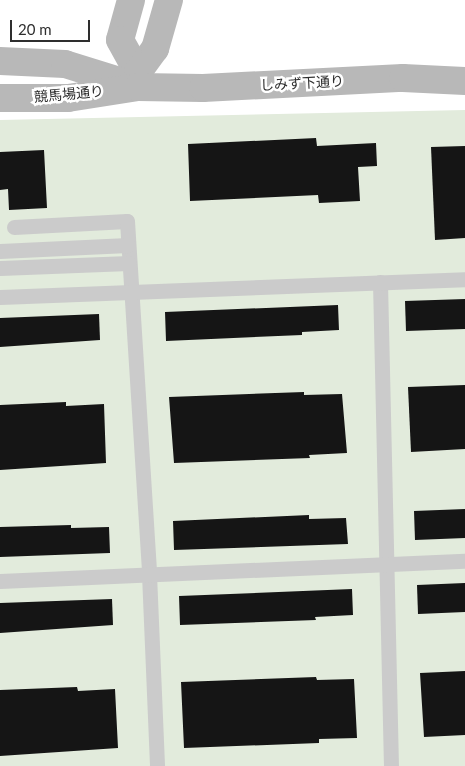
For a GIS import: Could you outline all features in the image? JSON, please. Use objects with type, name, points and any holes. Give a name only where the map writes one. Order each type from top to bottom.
[{"type":"street","points":[[131,0],[120,40],[138,80]]},
{"type":"street","points":[[138,80],[154,49],[169,0]]},
{"type":"street","name":"競馬場通り","points":[[0,61],[65,64],[138,80]]},
{"type":"street","name":"しみず下通り","points":[[138,80],[203,88],[402,78],[465,81]]},
{"type":"street","name":"競馬場通り","points":[[0,98],[68,98],[138,80]]},
{"type":"lane","points":[[14,226],[127,221],[150,574],[156,766]]},
{"type":"lane","points":[[0,251],[128,245]]},
{"type":"lane","points":[[0,268],[129,263]]},
{"type":"lane","points":[[0,297],[465,279]]},
{"type":"lane","points":[[380,282],[391,766]]},
{"type":"lane","points":[[0,581],[465,561]]},
{"type":"green space","points":[[465,110],[465,766],[0,766],[0,120]]},
{"type":"building","points":[[316,138],[317,146],[376,143],[377,166],[358,167],[360,201],[319,203],[318,195],[190,201],[188,144]]},
{"type":"building","points":[[465,146],[465,238],[435,240],[431,147]]},
{"type":"building","points":[[44,150],[47,208],[9,210],[8,189],[0,190],[0,152]]},
{"type":"building","points":[[465,299],[465,329],[406,331],[405,301]]},
{"type":"building","points":[[338,305],[339,330],[302,332],[302,335],[166,341],[165,312]]},
{"type":"building","points":[[99,314],[100,340],[0,347],[0,318]]},
{"type":"building","points":[[465,385],[465,449],[411,452],[408,387]]},
{"type":"building","points":[[304,392],[304,395],[342,394],[347,453],[309,455],[310,458],[174,463],[169,397]]},
{"type":"building","points":[[66,402],[66,406],[104,404],[106,463],[0,470],[0,405]]},
{"type":"building","points":[[465,509],[465,538],[415,540],[414,511]]},
{"type":"building","points":[[309,515],[309,519],[346,518],[348,544],[174,550],[173,521]]},
{"type":"building","points":[[71,525],[71,528],[109,527],[110,553],[0,557],[0,527]]},
{"type":"building","points":[[465,583],[465,612],[418,614],[417,585]]},
{"type":"building","points":[[352,589],[353,615],[315,617],[316,620],[180,625],[179,596]]},
{"type":"building","points":[[112,599],[113,625],[0,633],[0,603]]},
{"type":"building","points":[[465,671],[465,735],[424,737],[420,673]]},
{"type":"building","points":[[316,677],[317,680],[354,679],[357,738],[319,739],[319,743],[184,748],[181,682]]},
{"type":"building","points":[[77,687],[78,691],[115,689],[118,748],[0,756],[0,690]]}]
